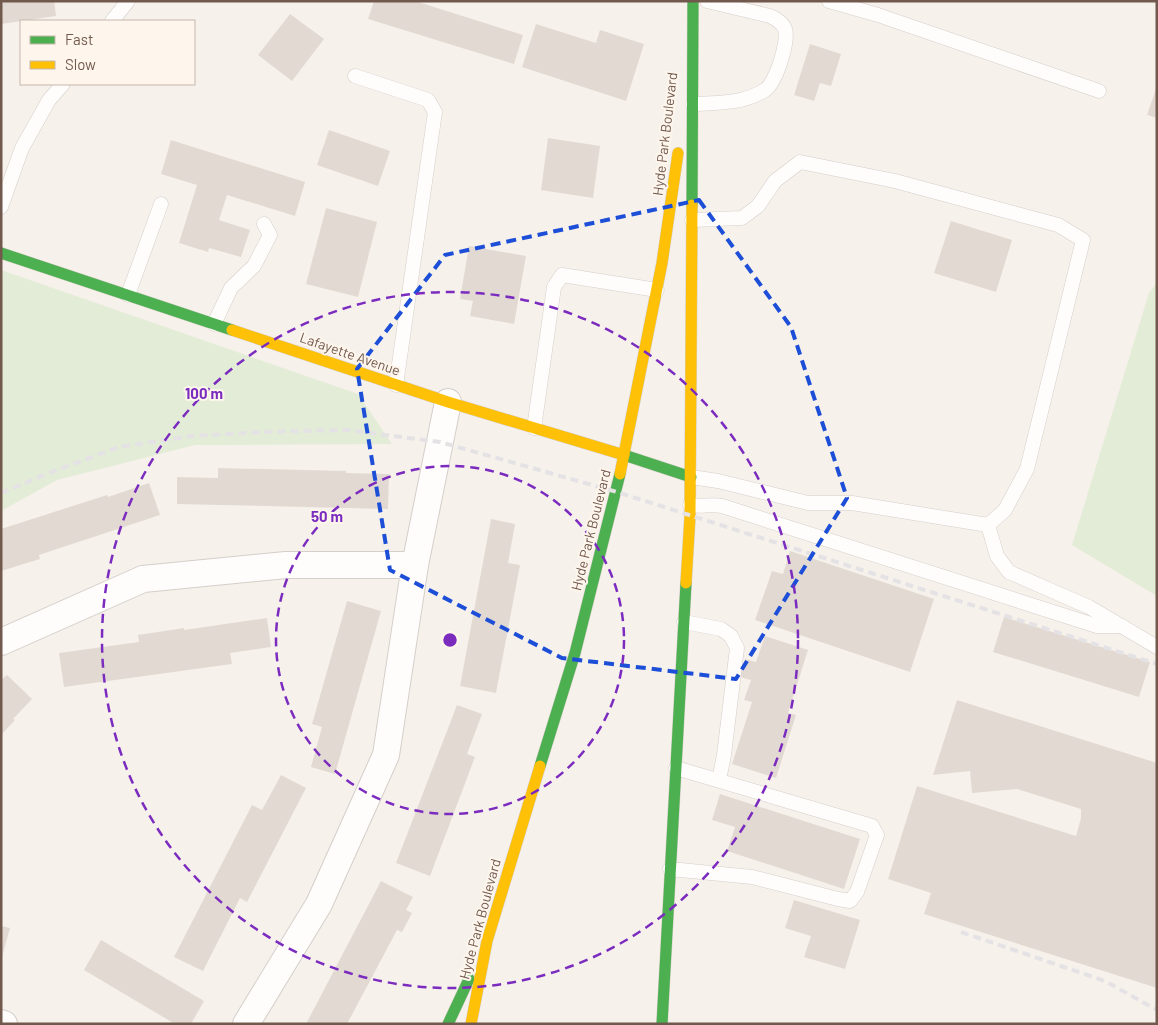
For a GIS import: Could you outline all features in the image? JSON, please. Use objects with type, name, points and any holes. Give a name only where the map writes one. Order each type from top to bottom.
[{"type":"main road","name":"Hyde Park Boulevard","points":[[660,1022],[676,768],[691,477],[693,1]]},
{"type":"main road","name":"Hyde Park Boulevard","points":[[471,1024],[487,941],[575,653],[614,501],[662,263],[693,33]]},
{"type":"main road","name":"Lafayette Avenue","points":[[1,253],[448,402],[691,477]]},
{"type":"main road","points":[[448,1024],[487,941]]},
{"type":"street","points":[[246,1024],[318,904],[386,755],[415,565],[448,402]]},
{"type":"street","points":[[1,642],[143,580],[286,565],[415,565]]},
{"type":"lane","points":[[113,20],[128,1]]},
{"type":"lane","points":[[693,104],[735,102],[766,90],[774,78],[784,48],[785,29],[780,21],[770,16],[707,1]]},
{"type":"lane","points":[[829,1],[878,15],[1099,90]]},
{"type":"lane","points":[[355,76],[428,100],[436,112],[396,385]]},
{"type":"lane","points":[[1,207],[22,148],[50,100],[62,85]]},
{"type":"lane","points":[[692,220],[742,218],[758,206],[775,181],[800,162],[895,181],[1058,225],[1083,240],[1027,469],[1005,510],[988,525]]},
{"type":"lane","points":[[128,295],[161,204]]},
{"type":"lane","points":[[214,324],[230,288],[254,266],[266,243],[270,235],[264,224]]},
{"type":"lane","points":[[534,428],[554,287],[562,275],[657,290]]},
{"type":"lane","points":[[691,477],[718,481],[808,502],[852,504],[988,525]]},
{"type":"lane","points":[[690,505],[700,507],[722,506],[1097,626],[1122,626]]},
{"type":"lane","points":[[988,525],[997,556],[1009,572],[1089,607],[1157,647]]},
{"type":"lane","points":[[684,622],[721,629],[731,636],[737,648],[724,755],[719,780]]},
{"type":"lane","points":[[670,870],[752,877],[850,901],[857,892],[876,835],[872,826],[676,768]]},
{"type":"lane","points":[[660,1022],[676,1024]]},
{"type":"highlighted area","points":[[699,200],[791,327],[847,498],[736,679],[562,658],[390,570],[357,369],[445,255]]},
{"type":"green space","points":[[1,270],[358,394],[392,444],[195,445],[57,480],[1,511]]},
{"type":"green space","points":[[1157,283],[1157,596],[1072,545],[1149,293]]},
{"type":"building","points":[[1,1],[54,1],[56,16],[1,24]]},
{"type":"building","points":[[374,1],[415,1],[523,35],[514,64],[368,19]]},
{"type":"building","points":[[290,14],[324,39],[292,81],[258,55]]},
{"type":"building","points":[[536,24],[596,43],[600,30],[644,44],[626,101],[522,67]]},
{"type":"building","points":[[810,44],[841,54],[831,86],[820,83],[814,101],[794,95]]},
{"type":"building","points":[[1157,86],[1157,118],[1147,115]]},
{"type":"building","points":[[329,130],[390,151],[378,186],[317,165]]},
{"type":"building","points":[[548,138],[600,146],[593,198],[541,190]]},
{"type":"building","points":[[171,140],[305,182],[295,216],[227,195],[219,220],[250,230],[241,257],[209,248],[208,252],[179,243],[197,185],[161,174]]},
{"type":"building","points":[[326,208],[377,222],[358,297],[306,284]]},
{"type":"building","points":[[951,221],[1012,240],[996,292],[934,273]]},
{"type":"building","points":[[469,246],[526,256],[514,324],[470,316],[473,301],[460,299]]},
{"type":"building","points":[[218,468],[389,474],[388,509],[177,504],[177,477],[218,478]]},
{"type":"building","points":[[149,483],[160,515],[39,555],[40,559],[1,571],[1,529]]},
{"type":"building","points":[[491,519],[515,524],[508,563],[520,565],[496,693],[460,686]]},
{"type":"building","points":[[790,551],[934,599],[910,672],[755,620],[772,571],[783,574]]},
{"type":"building","points":[[347,601],[381,611],[335,774],[311,767],[322,727],[312,724]]},
{"type":"building","points":[[1004,617],[1150,662],[1139,697],[993,652]]},
{"type":"building","points":[[267,618],[271,647],[230,653],[232,664],[64,687],[59,653],[139,642],[138,635]]},
{"type":"building","points":[[765,636],[808,650],[788,713],[796,715],[776,778],[732,764],[752,702],[744,700],[751,680],[740,677],[745,659],[756,662]]},
{"type":"building","points":[[7,675],[32,699],[1,735],[1,680]]},
{"type":"building","points":[[957,700],[1157,763],[1157,988],[924,914],[931,893],[888,879],[917,786],[1076,836],[1081,818],[1081,809],[1017,789],[972,793],[970,771],[933,775]]},
{"type":"building","points":[[457,705],[482,714],[467,754],[475,757],[430,876],[396,863]]},
{"type":"building","points":[[281,775],[306,788],[247,902],[240,898],[203,971],[174,957],[252,805],[262,810]]},
{"type":"building","points":[[720,794],[860,839],[844,889],[727,851],[735,827],[712,820]]},
{"type":"building","points":[[381,881],[413,897],[406,910],[412,913],[402,932],[397,930],[347,1024],[306,1024]]},
{"type":"building","points":[[794,900],[860,920],[845,969],[804,957],[811,936],[785,928]]},
{"type":"building","points":[[1,926],[10,928],[2,957],[1,956]]},
{"type":"building","points":[[101,940],[204,1001],[191,1024],[175,1024],[84,970]]},
{"type":"railway","points":[[1,493],[119,447],[192,436],[347,430],[440,442],[617,492],[1157,664]]},
{"type":"railway","points":[[961,932],[1105,981],[1157,1010]]},
{"type":"traffic: fast","points":[[692,205],[693,1]]},
{"type":"traffic: fast","points":[[1,253],[232,330]]},
{"type":"traffic: fast","points":[[624,455],[691,477]]},
{"type":"traffic: fast","points":[[540,766],[575,653],[620,474]]},
{"type":"traffic: fast","points":[[662,1024],[686,583]]},
{"type":"traffic: fast","points":[[448,1024],[469,979]]},
{"type":"traffic: slow","points":[[620,474],[662,263],[678,153]]},
{"type":"traffic: slow","points":[[686,583],[690,516],[692,205]]},
{"type":"traffic: slow","points":[[232,330],[448,402],[624,455]]},
{"type":"traffic: slow","points":[[471,1024],[487,941],[540,766]]}]
